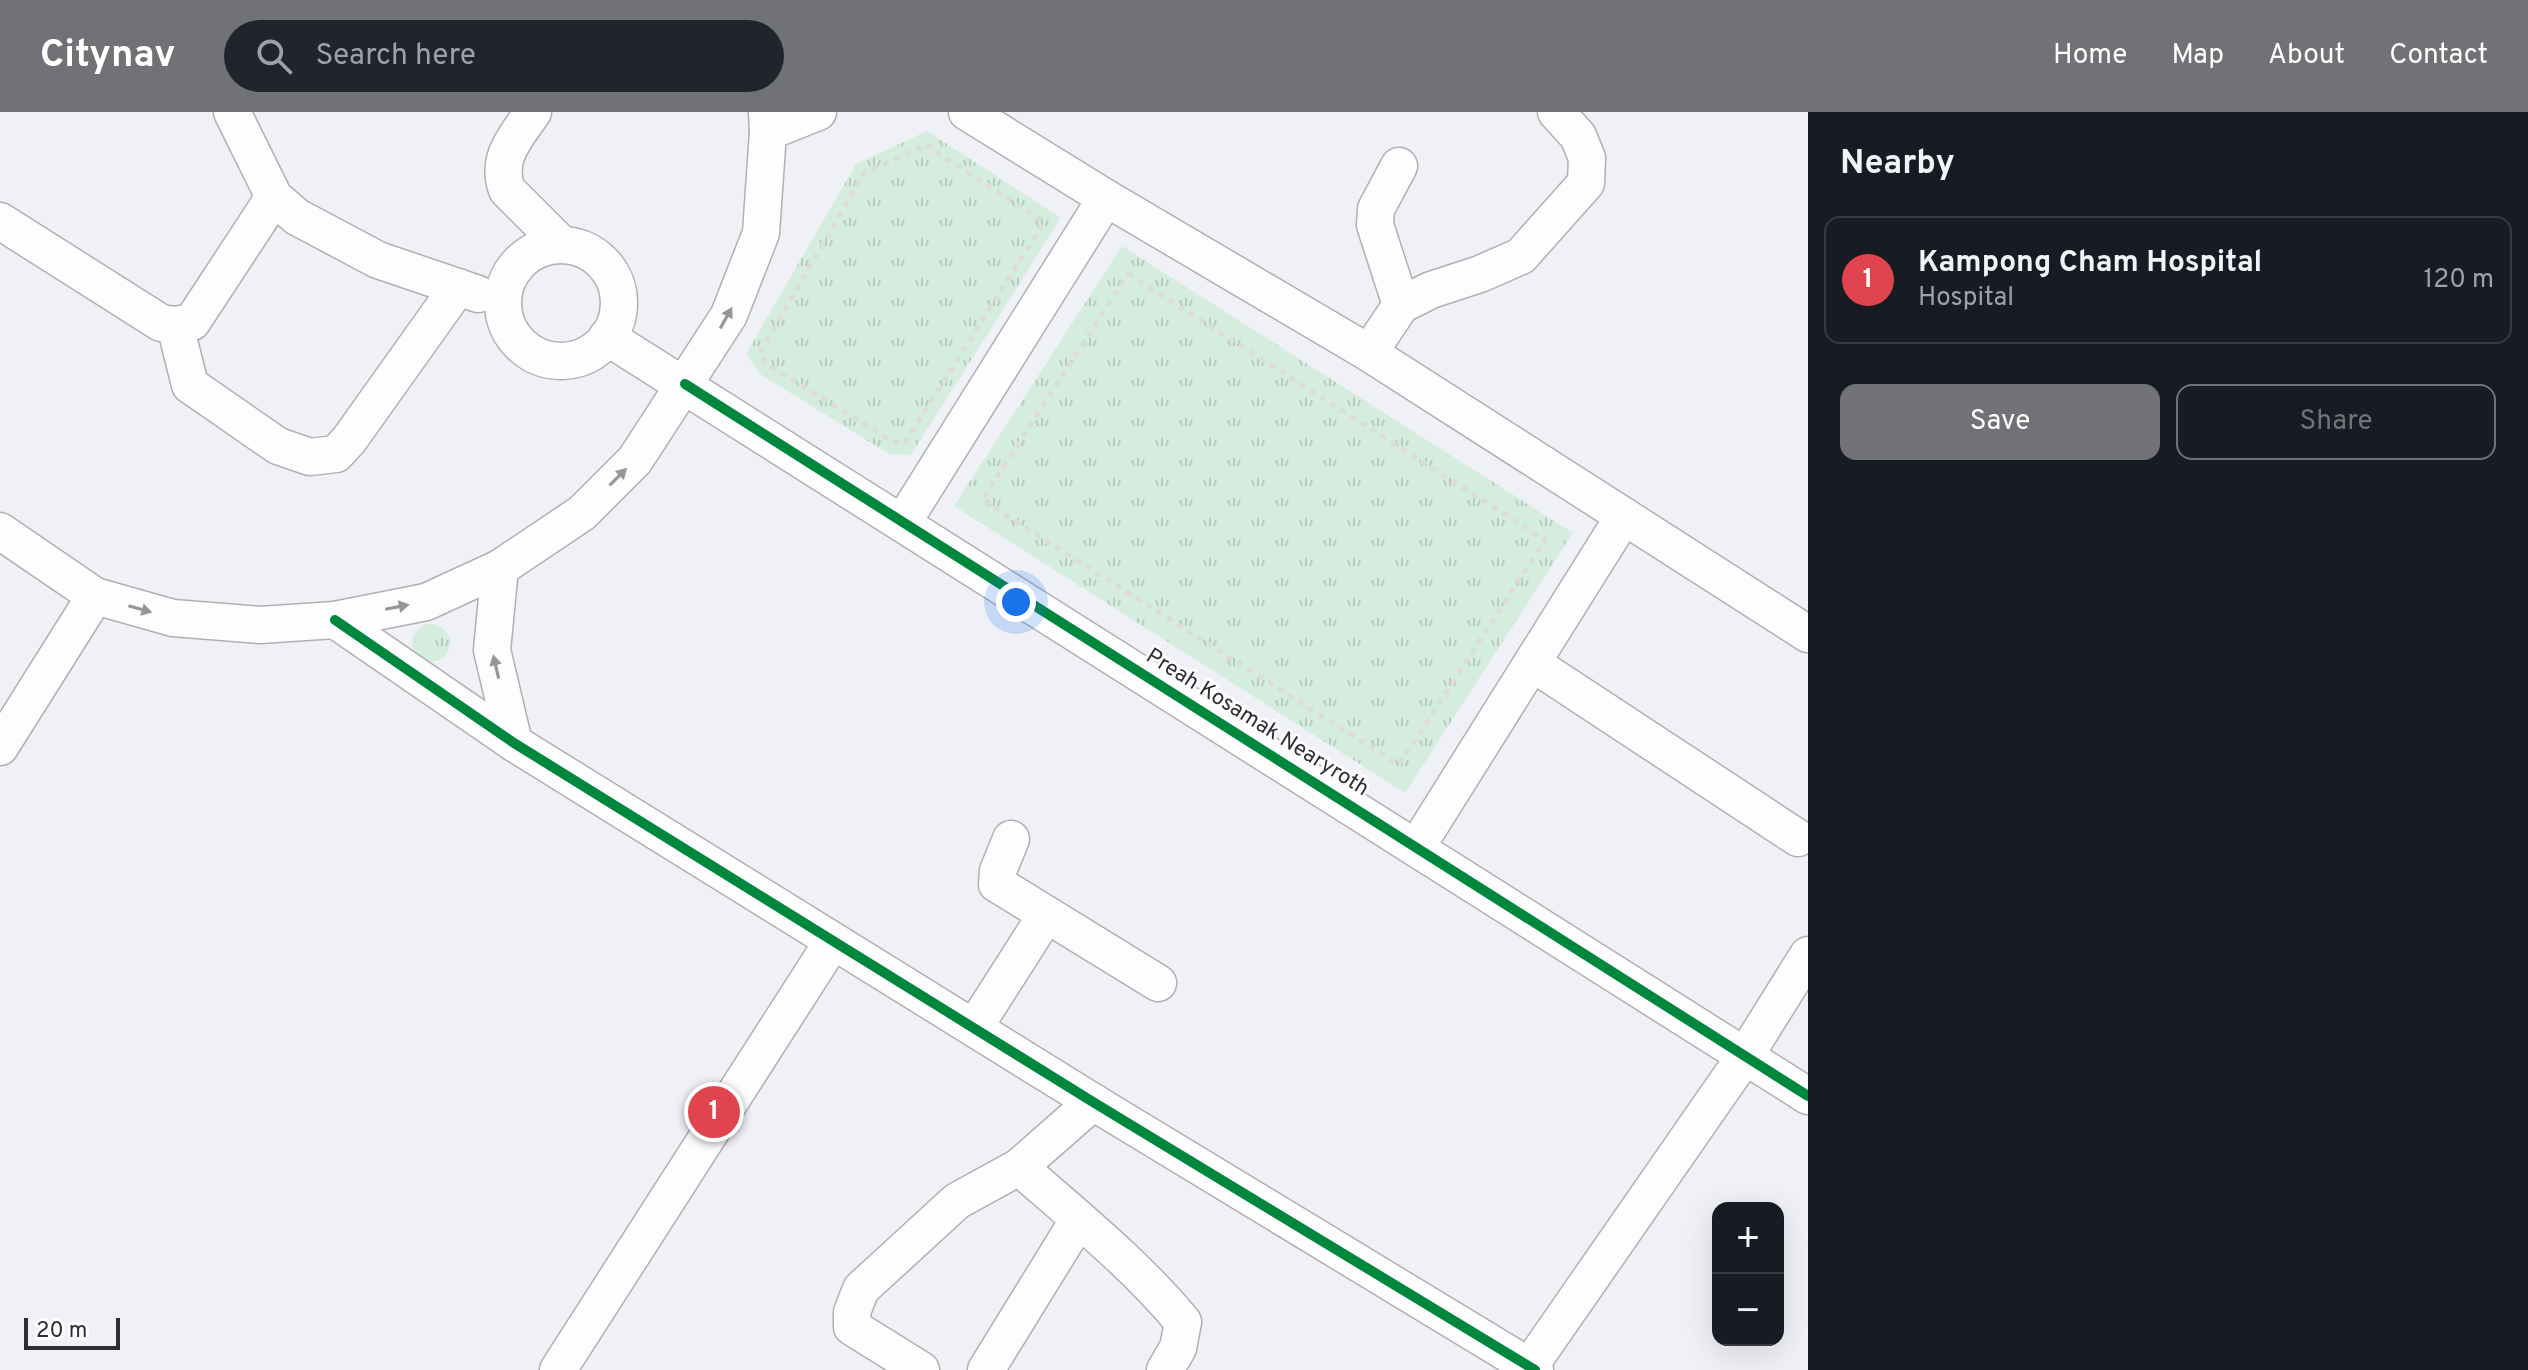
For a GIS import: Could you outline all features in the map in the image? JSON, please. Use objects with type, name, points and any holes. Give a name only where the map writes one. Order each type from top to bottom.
[{"type":"street","points":[[232,112],[274,197],[297,217],[378,260],[502,302]]},
{"type":"street","points":[[533,112],[508,149],[502,163],[502,178],[507,190],[562,245]]},
{"type":"street","points":[[0,531],[95,596],[173,618],[260,625],[335,620],[426,602],[500,568],[582,513],[635,460],[729,315],[761,233],[768,122],[818,112]]},
{"type":"street","points":[[967,112],[1369,353],[1808,634]]},
{"type":"street","points":[[1369,353],[1401,305],[1431,290],[1491,270],[1521,256],[1586,183],[1587,158],[1578,136],[1556,112]]},
{"type":"street","points":[[1399,166],[1376,209],[1375,225],[1401,305]]},
{"type":"street","points":[[0,221],[161,323],[175,325],[192,322],[274,197]]},
{"type":"street","points":[[903,522],[1106,198]]},
{"type":"street","points":[[562,245],[580,248],[596,256],[612,277],[619,303],[616,321],[607,337],[594,350],[560,360],[542,357],[526,349],[513,336],[505,320],[502,302],[506,284],[521,262],[543,247],[562,245]]},
{"type":"street","points":[[175,325],[190,385],[278,446],[310,457],[336,454],[458,287]]},
{"type":"street","name":"Preah Kosamak Nearyroth","points":[[607,337],[1808,1096]]},
{"type":"street","points":[[1416,848],[1624,516]]},
{"type":"street","points":[[500,568],[492,650],[514,743]]},
{"type":"street","points":[[0,747],[95,596]]},
{"type":"street","points":[[335,620],[514,743],[1531,1369],[1745,1056],[1808,955]]},
{"type":"street","points":[[1532,663],[1798,838]]},
{"type":"street","points":[[1011,839],[998,871],[997,884],[1158,983]]},
{"type":"street","points":[[974,1028],[1046,915]]},
{"type":"street","points":[[558,1370],[833,941]]},
{"type":"street","points":[[921,1370],[852,1327],[852,1312],[861,1289],[957,1201],[1019,1167],[1093,1102]]},
{"type":"street","points":[[1019,1167],[1079,1219],[1183,1322],[1178,1348],[1165,1370]]},
{"type":"street","points":[[986,1370],[1079,1219]]},
{"type":"path","points":[[926,145],[1044,222],[905,443],[893,442],[768,365],[760,353],[864,173],[926,145]]},
{"type":"path","points":[[1128,274],[1545,540],[1399,765],[982,500],[1128,274]]},
{"type":"green space","points":[[927,131],[1061,218],[911,455],[889,454],[760,374],[746,354],[856,164]]},
{"type":"green space","points":[[1122,246],[1573,533],[1405,793],[954,506]]},
{"type":"green space","points":[[431,624],[444,630],[450,643],[444,656],[431,662],[418,656],[412,643],[418,630]]},
{"type":"cycle path","points":[[685,384],[1808,1096]]},
{"type":"cycle path","points":[[335,620],[514,743],[1093,1102],[1535,1370]]},
{"type":"place","name":"Kampong Cham Hospital","points":[[714,1112]]}]
